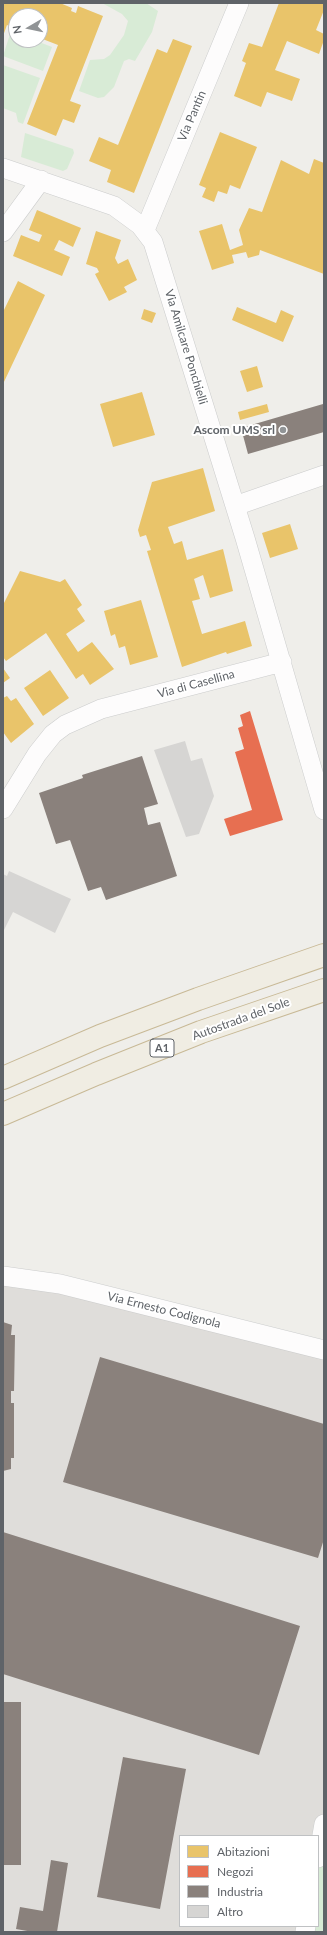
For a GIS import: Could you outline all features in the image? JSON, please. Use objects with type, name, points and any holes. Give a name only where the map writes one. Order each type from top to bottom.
[{"type":"highway","points":[[3,1078],[107,1033],[198,999],[324,955]]},
{"type":"highway","name":"Autostrada del Sole","points":[[3,1114],[96,1074],[201,1032],[324,990]]},
{"type":"street","name":"Via Pantin","points":[[145,230],[240,3]]},
{"type":"street","name":"Via Amilcare Ponchielli","points":[[3,168],[114,206],[132,218],[145,230],[157,250],[282,662]]},
{"type":"street","points":[[3,232],[41,180]]},
{"type":"street","points":[[235,506],[324,475]]},
{"type":"street","points":[[282,662],[324,810]]},
{"type":"street","name":"Via di Casellina","points":[[3,809],[40,750],[53,734],[65,725],[101,710],[282,662]]},
{"type":"street","name":"Via Ernesto Codignola","points":[[3,1276],[60,1284],[324,1350]]},
{"type":"street","points":[[319,1852],[324,1824]]},
{"type":"shaded area","points":[[3,1278],[324,1350],[324,1824],[318,1835],[179,1835],[179,1927],[306,1927],[305,1932],[3,1932]]},
{"type":"green space","points":[[102,3],[146,3],[158,11],[152,32],[135,61],[129,59],[124,61],[114,87],[104,97],[98,98],[79,91],[90,60],[104,59],[110,55],[124,35],[128,21],[122,14]]},
{"type":"green space","points":[[8,40],[8,48],[48,48],[48,45],[52,47],[43,71],[3,56]]},
{"type":"green space","points":[[3,65],[40,78],[23,124],[18,122],[16,113],[3,108]]},
{"type":"green space","points":[[25,133],[73,149],[74,153],[67,169],[63,171],[21,157]]},
{"type":"green space","points":[[324,1824],[324,1932],[305,1932],[306,1927],[319,1927],[319,1852]]},
{"type":"building: Abitazioni","points":[[3,3],[60,3],[72,8],[71,11],[76,13],[78,6],[103,16],[70,101],[81,105],[74,123],[63,119],[56,136],[27,124],[58,45],[48,41],[48,8],[8,8],[8,25],[3,36]]},
{"type":"building: Abitazioni","points":[[279,3],[324,3],[324,10],[316,30],[324,34],[324,40],[319,54],[287,41],[275,70],[300,79],[292,101],[267,92],[261,107],[234,96],[246,63],[242,61],[249,43],[262,47]]},
{"type":"building: Abitazioni","points":[[173,39],[192,46],[134,193],[107,182],[111,170],[89,161],[99,137],[118,145],[157,49],[167,53]]},
{"type":"building: Abitazioni","points":[[220,132],[257,147],[240,189],[230,185],[227,194],[218,191],[214,202],[202,197],[206,188],[199,185]]},
{"type":"building: Abitazioni","points":[[314,159],[324,163],[324,274],[260,250],[259,255],[248,258],[246,252],[232,255],[234,263],[212,270],[199,231],[222,224],[230,250],[243,245],[239,230],[249,208],[262,212],[281,160],[309,174]]},
{"type":"building: Abitazioni","points":[[37,210],[81,228],[73,247],[59,240],[54,250],[70,257],[62,276],[13,256],[21,235],[39,242],[42,235],[29,230]]},
{"type":"building: Abitazioni","points":[[96,231],[121,240],[115,258],[118,264],[128,259],[137,280],[124,287],[127,292],[109,301],[95,274],[99,272],[97,268],[86,264]]},
{"type":"building: Abitazioni","points":[[18,281],[45,295],[3,384],[3,312]]},
{"type":"building: Abitazioni","points":[[237,307],[276,323],[281,310],[294,316],[283,342],[232,320]]},
{"type":"building: Abitazioni","points":[[144,309],[156,313],[152,323],[141,319]]},
{"type":"building: Abitazioni","points":[[257,366],[263,387],[247,392],[240,371]]},
{"type":"building: Abitazioni","points":[[142,392],[155,435],[113,447],[100,404]]},
{"type":"building: Abitazioni","points":[[267,404],[269,412],[240,420],[238,412]]},
{"type":"building: Abitazioni","points":[[203,468],[215,511],[168,527],[174,544],[182,541],[187,560],[223,549],[233,591],[210,598],[203,575],[194,579],[200,599],[192,601],[202,634],[245,621],[252,646],[227,654],[226,652],[182,667],[147,551],[151,550],[146,535],[140,537],[138,530],[152,482]]},
{"type":"building: Abitazioni","points":[[290,524],[298,549],[270,558],[262,533]]},
{"type":"building: Abitazioni","points":[[20,571],[60,582],[65,579],[82,605],[77,609],[85,621],[66,634],[78,652],[92,642],[114,669],[90,685],[83,674],[76,679],[46,633],[6,661],[3,657],[3,605]]},
{"type":"building: Abitazioni","points":[[141,600],[158,657],[130,665],[125,646],[119,648],[115,634],[111,636],[104,611]]},
{"type":"building: Abitazioni","points":[[3,668],[10,678],[3,683]]},
{"type":"building: Abitazioni","points":[[50,670],[69,698],[43,716],[24,688]]},
{"type":"building: Abitazioni","points":[[7,696],[11,701],[16,698],[34,724],[11,743],[3,732],[3,698]]},
{"type":"building: Negozi","points":[[250,711],[283,820],[230,836],[224,819],[252,810],[235,752],[244,749],[238,728],[243,726],[240,715]]},
{"type":"building: Industria","name":"Ascom UMS srl","points":[[323,404],[324,432],[248,454],[241,428]]},
{"type":"building: Industria","points":[[142,756],[158,804],[144,808],[148,825],[160,822],[177,876],[106,900],[101,887],[88,891],[70,840],[56,844],[39,793],[83,778],[82,775]]},
{"type":"building: Industria","points":[[3,1322],[12,1325],[11,1335],[15,1335],[14,1391],[11,1391],[11,1403],[14,1403],[14,1458],[11,1458],[11,1469],[3,1471]]},
{"type":"building: Industria","points":[[100,1357],[324,1424],[324,1539],[318,1558],[63,1482]]},
{"type":"building: Industria","points":[[3,1532],[300,1626],[259,1755],[3,1674]]},
{"type":"building: Industria","points":[[3,1702],[21,1702],[21,1865],[3,1865]]},
{"type":"building: Industria","points":[[123,1757],[186,1769],[160,1909],[97,1897]]},
{"type":"building: Industria","points":[[51,1860],[68,1863],[57,1932],[33,1932],[16,1929],[20,1907],[43,1911]]},
{"type":"building: Altro","points":[[185,741],[191,761],[202,758],[214,796],[199,834],[186,837],[154,750]]},
{"type":"building: Altro","points":[[9,871],[71,899],[55,933],[13,912],[3,932],[3,874],[7,876]]},
{"type":"place","name":"Ascom UMS srl","points":[[283,430]]}]
